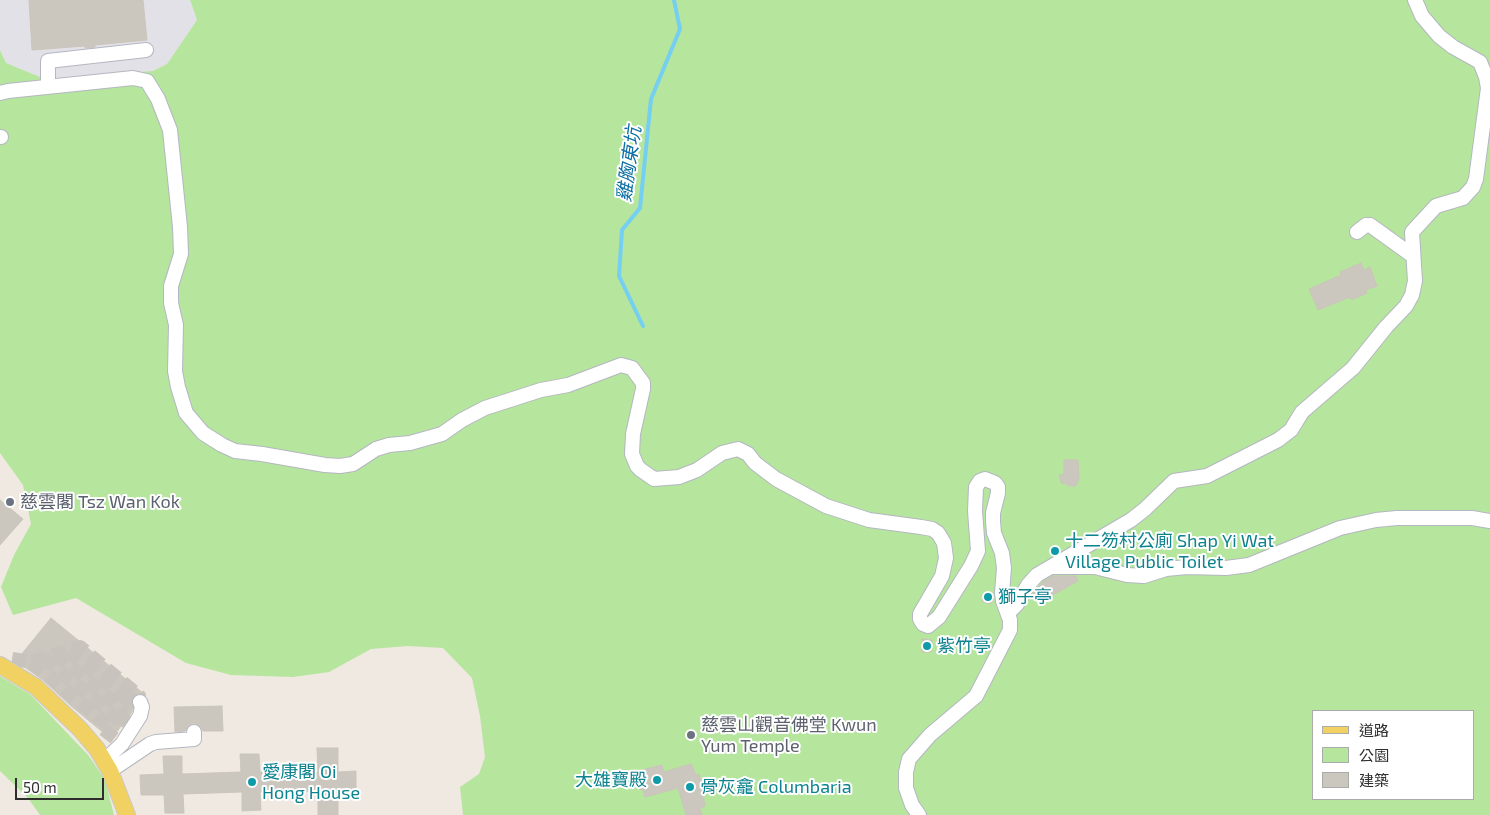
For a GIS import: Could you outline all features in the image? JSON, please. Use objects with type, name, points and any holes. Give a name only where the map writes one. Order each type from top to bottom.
[{"type":"main road","points":[[5,664],[36,687],[104,755],[127,815]]},
{"type":"street","points":[[1008,613],[1017,604],[1028,585],[1038,575],[1131,520],[1174,481],[1207,476],[1278,440],[1291,430],[1302,412],[1353,368],[1386,327],[1406,306],[1412,295],[1415,281],[1412,232],[1436,206],[1463,198],[1473,187],[1477,174],[1487,94],[1486,77],[1478,60],[1453,48],[1438,36],[1422,16],[1415,0]]},
{"type":"street","points":[[48,87],[48,61],[146,50]]},
{"type":"street","points":[[0,93],[133,78],[147,81],[158,99],[170,130],[180,227],[181,254],[171,286],[171,303],[176,325],[177,350],[175,371],[178,387],[186,414],[203,433],[222,446],[235,451],[303,462],[340,466],[353,464],[376,449],[389,445],[410,443],[442,434],[462,420],[485,408],[541,390],[568,385],[621,365],[632,368],[643,383],[633,434],[632,454],[640,470],[654,479],[679,477],[697,470],[722,453],[738,449],[748,454],[755,463],[776,479],[826,506],[869,520],[921,527],[938,533],[944,543],[946,558],[937,586],[920,614],[923,624],[928,626],[939,617],[974,559],[978,544],[975,511],[976,487],[985,479],[992,480],[998,486],[993,520],[994,533],[1004,568],[1002,593],[1010,620],[1010,630],[976,696],[930,735],[910,759],[906,772],[906,788],[912,805],[919,815]]},
{"type":"street","points":[[1357,232],[1366,225],[1370,225],[1413,256]]},
{"type":"street","points":[[1051,568],[1095,567],[1127,575],[1144,576],[1166,569],[1187,567],[1226,568],[1249,565],[1340,528],[1376,520],[1397,518],[1472,518],[1490,521]]},
{"type":"street","points":[[104,755],[122,744],[140,716],[142,706],[140,702]]},
{"type":"street","points":[[104,755],[156,742],[194,739],[194,732]]},
{"type":"shaded area","points":[[0,0],[190,0],[197,20],[167,64],[153,71],[45,79],[6,63],[0,50]]},
{"type":"green space","points":[[190,0],[1490,0],[1490,815],[463,815],[460,787],[479,774],[485,757],[480,716],[472,678],[443,648],[408,646],[371,649],[329,672],[293,677],[231,675],[186,663],[76,598],[13,615],[1,587],[14,555],[31,524],[23,485],[0,453],[0,50],[6,63],[45,79],[153,71],[167,64],[197,20]]},
{"type":"green space","points":[[0,676],[31,695],[89,756],[105,780],[114,815],[40,815],[28,798],[0,771]]},
{"type":"building","points":[[29,0],[143,0],[147,40],[95,45],[95,47],[85,48],[85,46],[32,50]]},
{"type":"building","points":[[1361,263],[1364,270],[1370,267],[1377,286],[1366,290],[1367,293],[1352,300],[1350,297],[1318,310],[1309,289],[1341,275],[1340,272]]},
{"type":"building","points":[[1064,460],[1078,460],[1079,479],[1076,486],[1068,486],[1067,483],[1062,484],[1059,475],[1064,474]]},
{"type":"building","points":[[0,500],[23,519],[0,545]]},
{"type":"building","points":[[1053,576],[1076,576],[1078,581],[1038,603],[1033,593],[1043,582]]},
{"type":"building","points":[[988,593],[993,595],[994,598],[989,604],[982,601]]},
{"type":"building","points":[[51,618],[144,694],[137,694],[133,697],[132,712],[111,739],[43,680],[16,661]]},
{"type":"building","name":"紫竹亭","points":[[922,639],[932,640],[931,652],[922,652]]},
{"type":"building","points":[[222,706],[223,731],[203,731],[199,725],[194,723],[189,725],[185,731],[175,732],[174,707]]},
{"type":"building","points":[[317,748],[338,748],[338,772],[356,771],[356,790],[338,790],[338,815],[318,815],[318,791],[260,792],[261,810],[242,811],[242,792],[183,794],[184,813],[165,813],[164,795],[141,795],[140,775],[164,774],[163,756],[182,756],[182,774],[241,772],[240,754],[259,754],[260,772],[318,772]]},
{"type":"building","points":[[691,764],[696,775],[699,774],[704,793],[705,806],[700,808],[702,815],[686,815],[678,788],[645,797],[643,789],[640,790],[637,778],[640,778],[638,771],[662,765],[664,772]]},
{"type":"waterway","name":"雞胸東坑","points":[[643,326],[619,276],[622,230],[640,208],[651,99],[680,29],[674,0]]},
{"type":"tunnel","points":[[12,659],[32,662],[80,647],[139,696],[105,739]]},
{"type":"tunnel","points":[[68,651],[133,704]]},
{"type":"tunnel","points":[[56,654],[126,713]]},
{"type":"tunnel","points":[[44,658],[120,721]]},
{"type":"tunnel","points":[[32,662],[113,729]]},
{"type":"place","name":"慈雲閣 Tsz Wan Kok","points":[[10,502]]},
{"type":"place","name":"十二笏村公廁 Shap Yi Wat Village Public Toilet","points":[[1055,551]]},
{"type":"place","name":"獅子亭","points":[[988,597]]},
{"type":"place","name":"紫竹亭","points":[[927,646]]},
{"type":"place","name":"慈雲山觀音佛堂 Kwun Yum Temple","points":[[691,735]]},
{"type":"place","name":"大雄寶殿","points":[[657,780]]},
{"type":"place","name":"愛康閣 Oi Hong House","points":[[252,782]]},
{"type":"place","name":"骨灰龕 Columbaria","points":[[690,787]]}]
